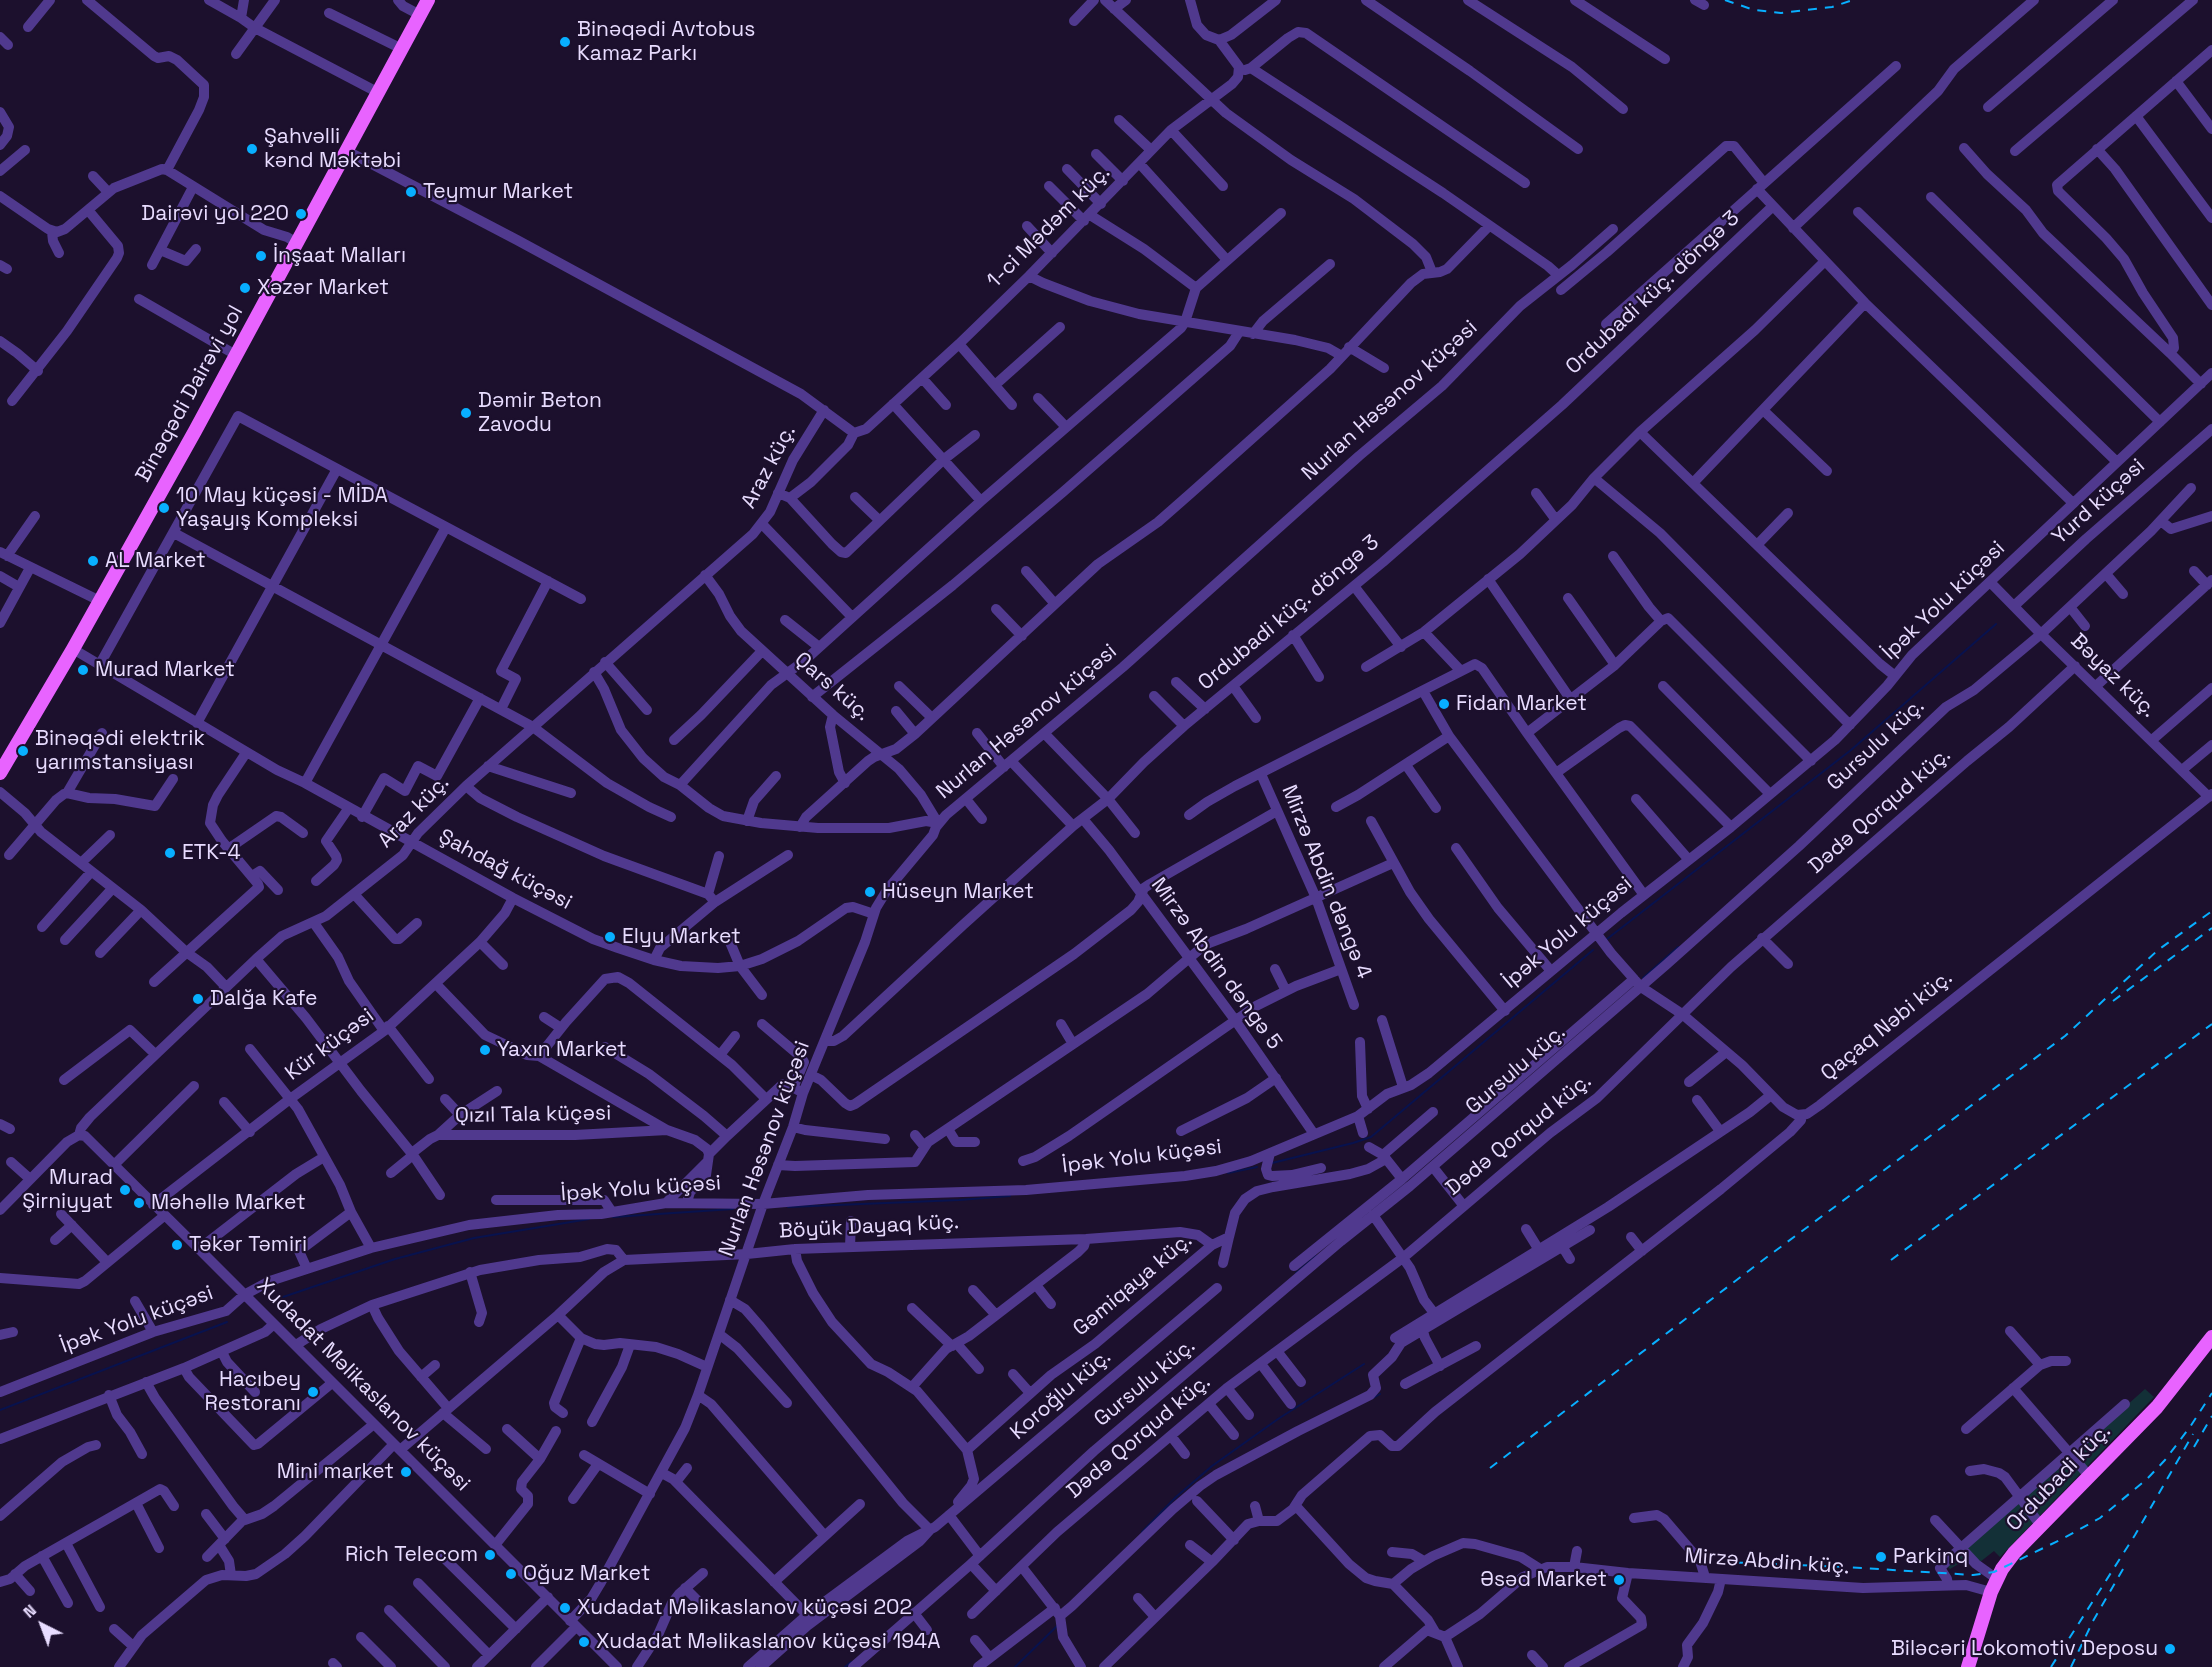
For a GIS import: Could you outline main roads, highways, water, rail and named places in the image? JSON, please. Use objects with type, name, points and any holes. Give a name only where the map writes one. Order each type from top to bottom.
[{"type":"main road","name":"Binəqədi Dairəvi yol","points":[[0,773],[100,601],[428,0]]},
{"type":"main road","name":"Ordubadi küç.","points":[[1968,1667],[1991,1592],[2008,1560],[2167,1396],[2212,1337]]},
{"type":"waterway","points":[[1607,939],[1851,750],[1996,624]]},
{"type":"waterway","points":[[1643,978],[1678,947]]},
{"type":"waterway","points":[[1272,1163],[1371,1137],[1593,950]]},
{"type":"waterway","points":[[1228,1173],[1257,1167]]},
{"type":"waterway","points":[[788,1207],[1010,1196]]},
{"type":"waterway","points":[[613,1217],[733,1209]]},
{"type":"waterway","points":[[283,1297],[395,1259],[474,1238],[589,1219]]},
{"type":"waterway","points":[[1296,1273],[1316,1256]]},
{"type":"waterway","points":[[0,1410],[227,1322]]},
{"type":"waterway","points":[[1142,1532],[1176,1497],[1212,1466],[1278,1419],[1364,1364]]},
{"type":"waterway","points":[[1373,1398],[1380,1394]]},
{"type":"waterway","points":[[1015,1667],[1058,1625]]},
{"type":"waterway","points":[[845,1667],[851,1662]]},
{"type":"railway","points":[[1725,0],[1754,10],[1781,13],[1832,7],[1853,0]]},
{"type":"railway","points":[[1490,1468],[1759,1263],[2065,1036],[2158,950],[2212,911]]},
{"type":"railway","points":[[2113,1001],[2212,928]]},
{"type":"railway","points":[[1891,1260],[2212,1024]]},
{"type":"railway","points":[[1700,1561],[1973,1575],[1994,1572],[2100,1518],[2147,1479],[2165,1460],[2212,1393]]},
{"type":"railway","points":[[2194,1447],[2212,1416]]},
{"type":"railway","points":[[2051,1667],[2135,1535],[2193,1434]]},
{"type":"railway","points":[[2071,1667],[2093,1621],[2126,1564]]},
{"type":"place","name":"Binəqədi Avtobus Kamaz Parkı","points":[[565,42]]},
{"type":"place","name":"Şahvəlli kənd Məktəbi","points":[[252,149]]},
{"type":"place","name":"Teymur Market","points":[[411,192]]},
{"type":"place","name":"Dairəvi yol 220","points":[[301,214]]},
{"type":"place","name":"İnşaat Malları","points":[[261,256]]},
{"type":"place","name":"Xəzər Market","points":[[245,288]]},
{"type":"place","name":"Dəmir Beton Zavodu","points":[[466,413]]},
{"type":"place","name":"10 May küçəsi - MİDA Yaşayış Kompleksi","points":[[164,508]]},
{"type":"place","name":"AL Market","points":[[93,561]]},
{"type":"place","name":"Murad Market","points":[[83,670]]},
{"type":"place","name":"Fidan Market","points":[[1444,704]]},
{"type":"place","name":"Binəqədi elektrik yarımstansiyası","points":[[23,751]]},
{"type":"place","name":"ETK-4","points":[[170,853]]},
{"type":"place","name":"Hüseyn Market","points":[[870,892]]},
{"type":"place","name":"Elyu Market","points":[[610,937]]},
{"type":"place","name":"Dalğa Kafe","points":[[198,999]]},
{"type":"place","name":"Yaxın Market","points":[[485,1050]]},
{"type":"place","name":"Murad Şirniyyat","points":[[125,1190]]},
{"type":"place","name":"Məhəllə Market","points":[[139,1203]]},
{"type":"place","name":"Təkər Təmiri","points":[[177,1245]]},
{"type":"place","name":"Hacıbey Restoranı","points":[[313,1392]]},
{"type":"place","name":"Mini market","points":[[406,1472]]},
{"type":"place","name":"Rich Telecom","points":[[490,1555]]},
{"type":"place","name":"Parkinq","points":[[1881,1557]]},
{"type":"place","name":"Oğuz Market","points":[[511,1574]]},
{"type":"place","name":"Əsəd Market","points":[[1619,1580]]},
{"type":"place","name":"Xudadat Məlikaslanov küçəsi 202","points":[[565,1608]]},
{"type":"place","name":"Xudadat Məlikaslanov küçəsi 194A","points":[[584,1642]]},
{"type":"place","name":"Biləcəri Lokomotiv Deposu","points":[[2170,1649]]}]
